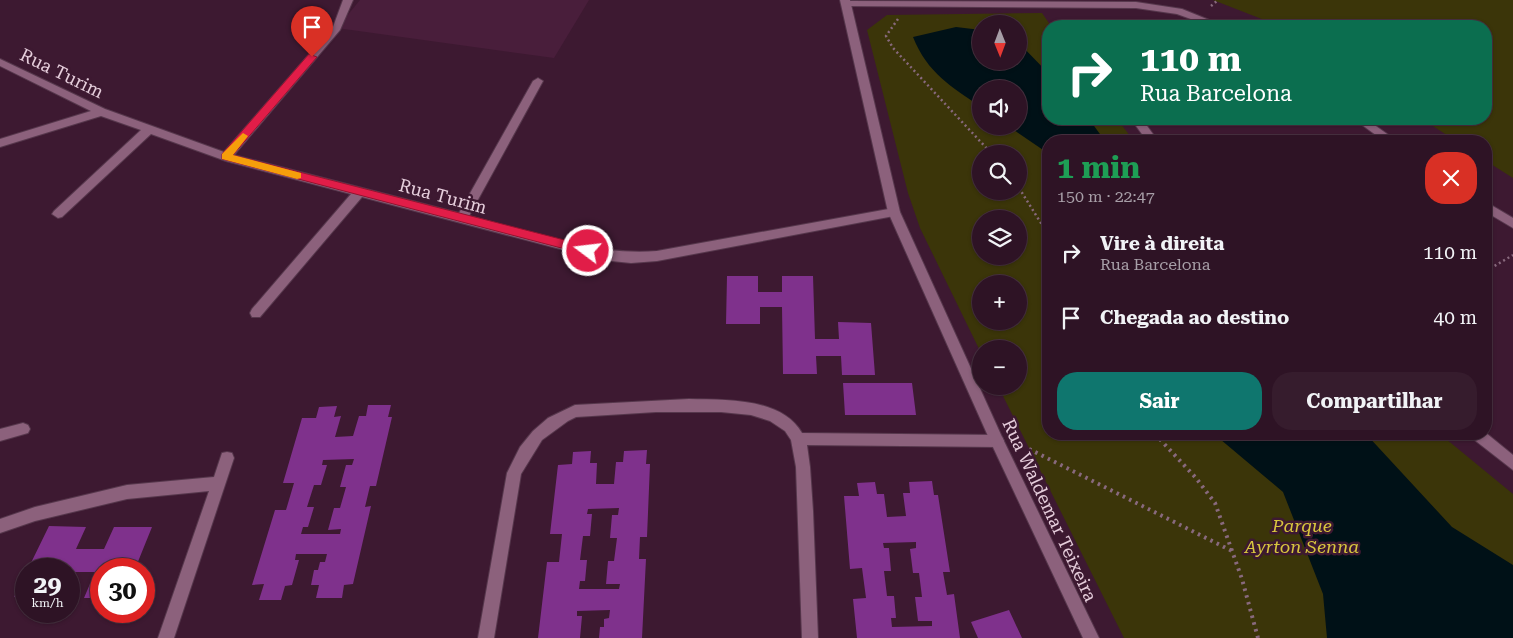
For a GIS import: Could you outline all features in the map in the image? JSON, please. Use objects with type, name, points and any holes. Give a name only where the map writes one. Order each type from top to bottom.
[{"type":"street","points":[[226,157],[337,28],[348,0]]},
{"type":"street","points":[[846,2],[1158,6],[1206,20]]},
{"type":"street","name":"Rua Waldemar Teixeira","points":[[846,2],[894,212],[997,441],[1091,638]]},
{"type":"street","name":"Rua Turim","points":[[0,62],[101,112],[226,157],[602,255],[630,258],[657,256],[894,212]]},
{"type":"street","points":[[462,219],[538,81]]},
{"type":"street","points":[[0,144],[101,112]]},
{"type":"street","points":[[1141,125],[1148,135]]},
{"type":"street","points":[[1368,125],[1383,135]]},
{"type":"street","points":[[58,214],[148,130]]},
{"type":"street","points":[[256,313],[359,192]]},
{"type":"street","points":[[1492,210],[1513,224]]},
{"type":"street","points":[[486,638],[514,473],[538,431],[556,419],[575,411],[725,404],[755,409],[775,416],[789,426],[798,439],[806,506],[810,638]]},
{"type":"street","points":[[0,435],[23,429]]},
{"type":"street","points":[[798,439],[997,441]]},
{"type":"street","points":[[1484,440],[1513,464]]},
{"type":"street","points":[[166,638],[227,458]]},
{"type":"street","points":[[0,526],[35,514],[127,492],[218,482]]},
{"type":"path","points":[[902,14],[886,36],[892,48],[984,145]]},
{"type":"path","points":[[1026,200],[1042,225]]},
{"type":"path","points":[[1492,267],[1513,254]]},
{"type":"path","points":[[1160,440],[1196,478],[1215,504],[1233,552],[1258,638]]},
{"type":"path","points":[[1029,449],[1233,552]]},
{"type":"shaded area","points":[[360,0],[589,0],[554,58],[337,28]]},
{"type":"shaded area","points":[[956,27],[972,29],[972,70],[1028,70],[1028,52],[1042,67],[1042,125],[1093,125],[1101,135],[1042,135],[1042,149],[1021,135],[1027,135],[1027,80],[972,80],[972,101],[941,78],[919,50],[913,37]]},
{"type":"shaded area","points":[[1221,440],[1372,440],[1452,527],[1513,565],[1513,638],[1327,638],[1323,594],[1283,492]]},
{"type":"green space","points":[[1213,0],[1513,0],[1513,178],[1492,165],[1492,135],[1447,135],[1431,125],[1492,125],[1492,20],[1265,20]]},
{"type":"green space","name":"Parque Ayrton Senna","points":[[1042,13],[1047,20],[1042,20],[1042,125],[1122,125],[1129,135],[1042,135],[1042,440],[1447,440],[1513,494],[1513,638],[1124,638],[1002,395],[1027,395],[1027,340],[975,340],[920,228],[908,193],[867,30],[887,15]]},
{"type":"building","points":[[727,276],[758,276],[758,292],[782,292],[782,276],[813,276],[815,339],[839,339],[838,322],[871,323],[875,375],[842,375],[841,356],[816,356],[817,374],[783,374],[782,307],[760,307],[760,324],[726,324]]},
{"type":"building","points":[[843,383],[912,383],[916,415],[845,415]]},
{"type":"building","points":[[368,405],[391,405],[388,417],[392,417],[376,486],[370,486],[365,507],[371,506],[353,584],[344,585],[342,598],[316,598],[319,585],[311,585],[314,570],[318,570],[320,562],[325,562],[327,554],[296,554],[295,560],[299,560],[292,585],[285,586],[281,600],[259,600],[264,584],[252,585],[275,510],[286,510],[294,483],[283,483],[302,418],[316,418],[319,407],[337,406],[334,417],[341,416],[335,437],[353,436],[359,416],[366,416]],"holes":[[[354,459],[352,465],[346,465],[340,487],[346,487],[340,508],[334,508],[328,530],[341,529],[340,534],[301,534],[303,527],[308,527],[314,507],[307,507],[314,485],[321,485],[327,465],[322,465],[323,460]]]},
{"type":"building","points":[[647,450],[646,464],[650,464],[647,537],[640,537],[639,559],[646,559],[642,638],[599,638],[600,627],[604,627],[604,619],[609,618],[610,610],[577,611],[577,616],[582,616],[580,638],[538,638],[547,562],[559,562],[562,534],[550,534],[558,465],[572,464],[573,452],[591,451],[590,463],[597,463],[596,484],[614,484],[616,462],[623,462],[624,451]],"holes":[[[619,508],[618,515],[612,515],[610,538],[617,538],[614,561],[608,561],[606,584],[620,584],[619,589],[579,589],[580,581],[585,581],[587,560],[580,560],[583,536],[590,536],[592,514],[587,514],[588,509]]]},
{"type":"building","points":[[932,481],[934,495],[938,495],[950,572],[943,572],[947,595],[954,594],[960,638],[857,638],[853,599],[866,598],[862,568],[850,569],[844,496],[859,496],[857,483],[875,482],[877,494],[884,494],[887,517],[906,516],[903,493],[910,493],[909,482]],"holes":[[[916,542],[916,548],[910,549],[913,573],[919,573],[922,597],[915,597],[918,621],[932,621],[932,626],[892,627],[891,618],[896,618],[894,596],[887,596],[884,571],[891,571],[889,548],[884,548],[883,543]]]},
{"type":"building","points":[[49,526],[86,527],[76,549],[104,549],[114,527],[152,527],[139,558],[90,558],[90,572],[80,572],[80,558],[33,558]]},
{"type":"building","points":[[90,584],[90,598],[84,598]]},
{"type":"building","points":[[1009,610],[1022,638],[978,638],[971,622]]},
{"type":"slow traffic","points":[[243,136],[226,157],[297,176]]},
{"type":"route","points":[[312,57],[226,157],[588,251]]}]
